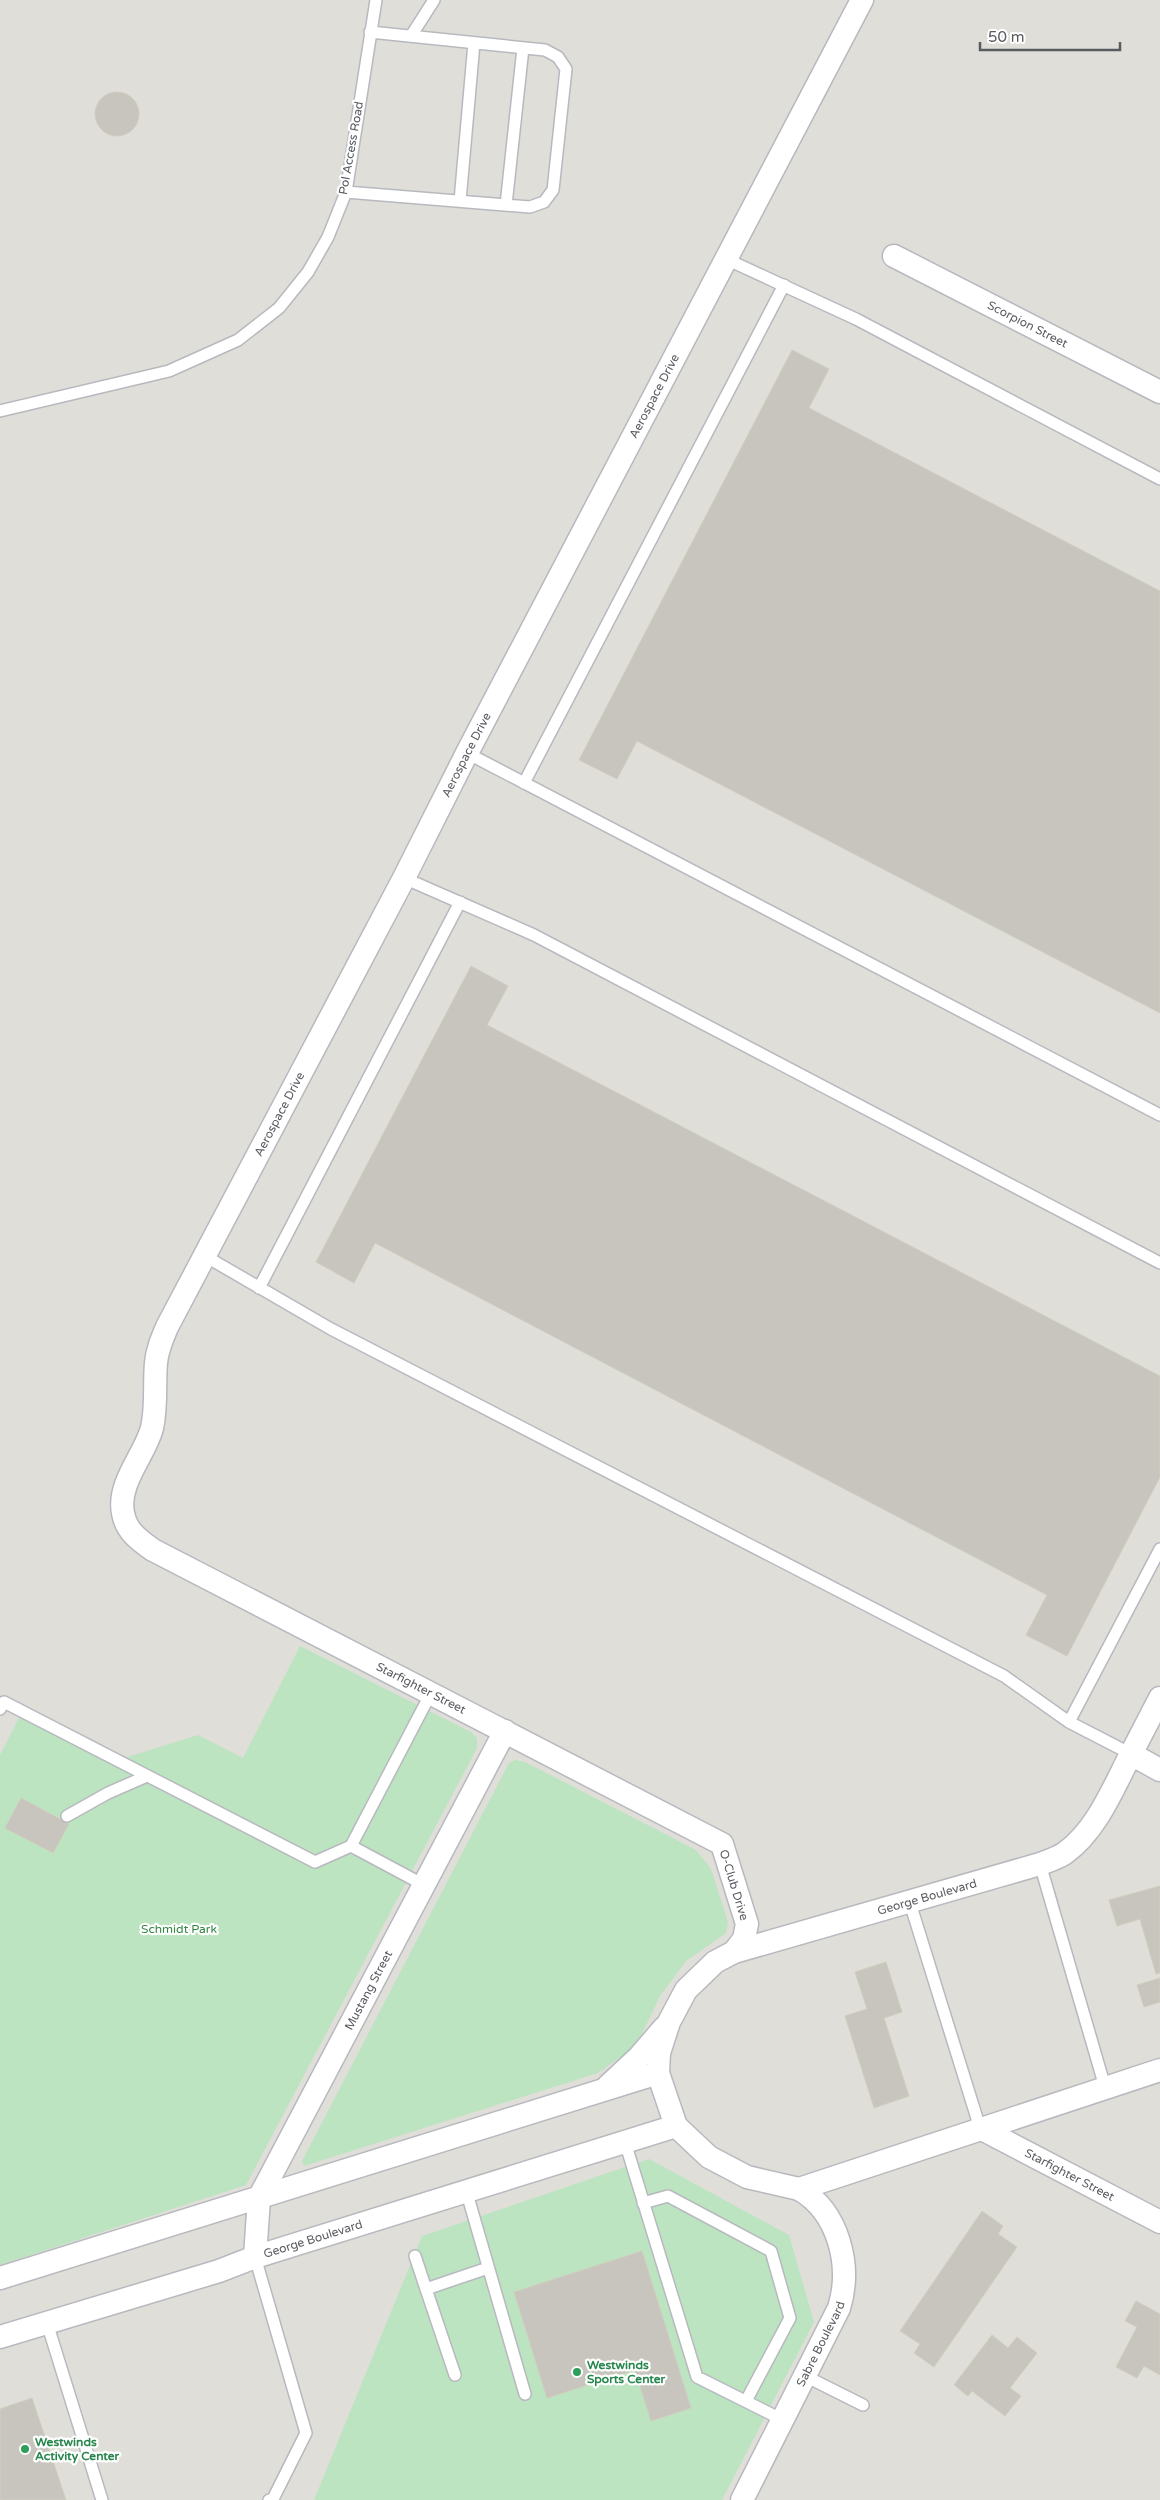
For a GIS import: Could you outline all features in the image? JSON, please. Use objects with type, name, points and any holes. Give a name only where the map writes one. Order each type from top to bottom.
[{"type":"street","name":"Aerospace Drive","points":[[126,1525],[122,1501],[126,1485],[152,1428],[159,1347],[167,1327],[404,878],[862,0]]},
{"type":"street","name":"Scorpion Street","points":[[894,256],[1160,392]]},
{"type":"street","name":"Starfighter Street","points":[[126,1525],[134,1536],[153,1550],[722,1844]]},
{"type":"street","points":[[1160,1698],[1131,1754],[1160,1770]]},
{"type":"street","name":"Mustang Street","points":[[255,2257],[259,2198],[505,1732]]},
{"type":"street","name":"George Boulevard","points":[[604,2090],[651,2045],[669,2022],[686,1990],[715,1962],[734,1952],[910,1903],[1040,1864],[1064,1853],[1080,1839],[1094,1822],[1131,1754]]},
{"type":"street","name":"O-Club Drive","points":[[722,1844],[747,1924],[744,1940],[734,1952]]},
{"type":"street","name":"George Boulevard","points":[[669,2022],[659,2053],[658,2073],[676,2126],[708,2158]]},
{"type":"street","points":[[799,2189],[1160,2070]]},
{"type":"street","name":"George Boulevard","points":[[0,2278],[658,2073]]},
{"type":"street","name":"George Boulevard","points":[[0,2337],[219,2271],[255,2257],[466,2190],[676,2126]]},
{"type":"street","name":"Starfighter Street","points":[[980,2128],[1160,2222]]},
{"type":"street","name":"George Boulevard","points":[[625,2142],[648,2141],[668,2145],[708,2158],[747,2177],[799,2189]]},
{"type":"street","name":"Sabre Boulevard","points":[[742,2500],[839,2308],[844,2292],[845,2273],[833,2226],[823,2208],[813,2197],[799,2189]]},
{"type":"lane","name":"Pol Access Road","points":[[0,411],[169,371],[238,340],[279,308],[308,272],[328,237],[346,192],[376,0]]},
{"type":"lane","points":[[411,36],[434,0]]},
{"type":"lane","points":[[346,192],[530,208],[544,202],[553,190],[566,69],[558,58],[545,50],[370,32]]},
{"type":"lane","points":[[460,202],[474,43]]},
{"type":"lane","points":[[506,205],[523,48]]},
{"type":"lane","points":[[726,259],[856,319],[1160,479]]},
{"type":"lane","points":[[524,783],[784,285]]},
{"type":"lane","points":[[468,753],[1160,1115]]},
{"type":"lane","points":[[404,878],[534,935],[1160,1263]]},
{"type":"lane","points":[[259,1288],[460,902]]},
{"type":"lane","points":[[205,1256],[340,1333],[1004,1676],[1069,1722],[1131,1754]]},
{"type":"lane","points":[[1069,1722],[1160,1549]]},
{"type":"lane","points":[[0,1709],[4,1702],[315,1862],[351,1846],[431,1693]]},
{"type":"lane","points":[[67,1816],[108,1793],[147,1776]]},
{"type":"lane","points":[[351,1846],[424,1885]]},
{"type":"lane","points":[[1040,1864],[1104,2087]]},
{"type":"lane","points":[[910,1903],[980,2128]]},
{"type":"lane","points":[[625,2142],[698,2377],[783,2420]]},
{"type":"lane","points":[[466,2190],[525,2394]]},
{"type":"lane","points":[[644,2203],[668,2196],[771,2250],[790,2318],[746,2402]]},
{"type":"lane","points":[[415,2256],[455,2375]]},
{"type":"lane","points":[[255,2257],[306,2433],[273,2499],[269,2500]]},
{"type":"lane","points":[[426,2290],[488,2268]]},
{"type":"lane","points":[[47,2323],[102,2500]]},
{"type":"lane","points":[[805,2376],[863,2405]]},
{"type":"shaded area","points":[[0,0],[1160,0],[1160,2500],[0,2500]]},
{"type":"green space","name":"Schmidt Park","points":[[300,1646],[471,1732],[477,1738],[477,1748],[246,2185],[0,2265],[0,1755],[25,1706],[124,1758],[198,1735],[243,1758]]},
{"type":"green space","points":[[515,1760],[525,1762],[696,1850],[711,1869],[728,1922],[726,1933],[686,1961],[660,1996],[641,2036],[632,2049],[598,2073],[304,2166],[302,2161],[509,1763]]},
{"type":"green space","name":"Westwinds Sports Center","points":[[649,2159],[789,2235],[814,2322],[722,2500],[314,2500],[422,2236]]},
{"type":"building","points":[[117,92],[129,96],[135,102],[139,114],[135,126],[129,132],[117,136],[105,132],[99,126],[95,114],[99,102],[105,96]]},
{"type":"building","points":[[792,350],[829,369],[809,408],[1160,591],[1160,1013],[637,741],[617,779],[579,760]]},
{"type":"building","points":[[471,966],[508,986],[487,1025],[1160,1376],[1160,1477],[1067,1656],[1026,1635],[1047,1595],[375,1243],[354,1283],[316,1262]]},
{"type":"building","points":[[21,1798],[69,1824],[53,1853],[5,1828]]},
{"type":"building","points":[[1160,1886],[1160,1973],[1156,1974],[1140,1919],[1117,1926],[1109,1900]]},
{"type":"building","points":[[886,1962],[902,2012],[884,2018],[909,2096],[874,2108],[845,2016],[867,2009],[855,1972]]},
{"type":"building","points":[[1160,1978],[1160,2002],[1144,2007],[1137,1985]]},
{"type":"building","points":[[982,2211],[1003,2226],[998,2234],[1017,2247],[934,2367],[914,2353],[920,2344],[900,2331]]},
{"type":"building","points":[[642,2251],[691,2408],[651,2421],[635,2370],[547,2398],[514,2292]]},
{"type":"building","points":[[1136,2301],[1160,2314],[1160,2375],[1144,2366],[1137,2378],[1116,2367],[1137,2327],[1125,2321]]},
{"type":"building","points":[[992,2335],[1008,2348],[1017,2337],[1037,2353],[1010,2388],[1021,2396],[1005,2416],[972,2391],[968,2396],[954,2385]]},
{"type":"building","name":"Westwinds Activity Center","points":[[32,2398],[66,2500],[0,2500],[0,2409]]},
{"type":"place","name":"Westwinds Sports Center","points":[[577,2372]]},
{"type":"place","name":"Westwinds Activity Center","points":[[25,2449]]}]
